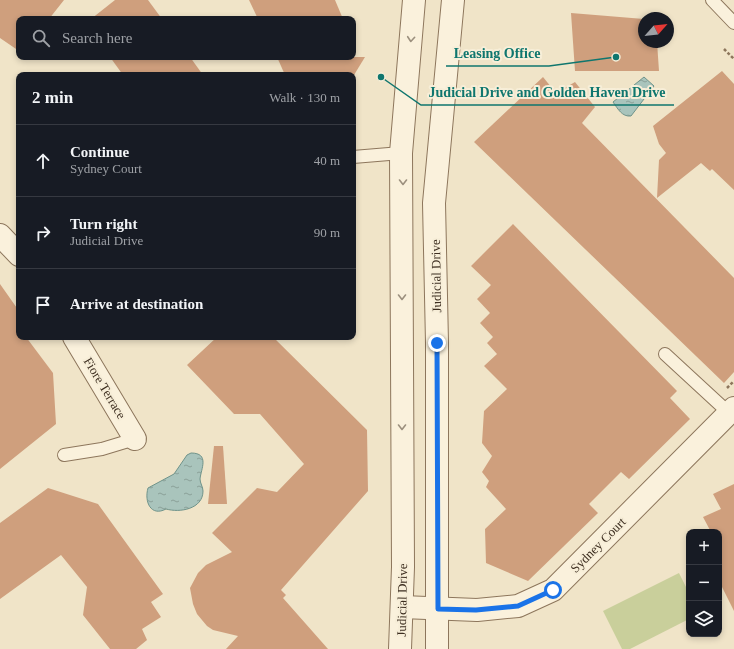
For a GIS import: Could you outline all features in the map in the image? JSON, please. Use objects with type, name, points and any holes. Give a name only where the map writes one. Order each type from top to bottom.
[{"type":"street","name":"Judicial Drive","points":[[400,649],[402,607],[402,153],[414,0]]},
{"type":"street","name":"Judicial Drive","points":[[437,649],[437,343],[434,203],[453,0]]},
{"type":"street","points":[[0,234],[16,252]]},
{"type":"street","name":"Fiore Terrace","points":[[76,340],[136,439]]},
{"type":"street","name":"Sydney Court","points":[[402,607],[476,610],[518,606],[553,590],[732,411]]},
{"type":"lane","points":[[712,0],[734,23]]},
{"type":"lane","points":[[356,157],[402,153]]},
{"type":"lane","points":[[665,354],[732,411]]},
{"type":"lane","points":[[64,455],[102,449],[136,439]]},
{"type":"path","points":[[724,49],[734,59]]},
{"type":"green space","points":[[679,573],[686,587],[686,621],[630,649],[622,649],[603,611]]},
{"type":"water","points":[[644,77],[654,86],[631,116],[625,115],[620,112],[613,102]]},
{"type":"water","points":[[191,453],[201,456],[203,462],[200,479],[203,491],[199,502],[195,506],[184,510],[153,510],[148,503],[148,488],[174,474],[187,455]]},
{"type":"building","points":[[0,0],[64,0],[51,16],[16,16],[16,49],[0,38]]},
{"type":"building","points":[[115,0],[148,0],[160,16],[95,16]]},
{"type":"building","points":[[249,0],[335,0],[342,16],[257,16]]},
{"type":"building","points":[[571,13],[638,19],[638,48],[657,48],[659,71],[575,71]]},
{"type":"building","points":[[356,57],[365,57],[356,72],[284,72],[278,60],[356,60]]},
{"type":"building","points":[[112,60],[192,60],[201,72],[121,72]]},
{"type":"building","points":[[722,71],[734,84],[734,190],[712,169],[710,171],[701,163],[657,198],[659,160],[666,153],[659,144],[653,126]]},
{"type":"building","points":[[543,77],[556,93],[575,82],[595,107],[582,123],[734,278],[734,372],[724,383],[474,142]]},
{"type":"building","points":[[513,224],[677,391],[670,398],[690,419],[629,479],[621,472],[589,504],[598,513],[528,581],[486,563],[485,529],[506,509],[486,487],[489,481],[482,472],[492,456],[482,443],[484,411],[507,389],[484,366],[497,354],[487,343],[493,337],[480,323],[490,313],[477,299],[491,285],[471,266]]},
{"type":"building","points":[[0,284],[16,307],[16,340],[28,340],[53,373],[56,424],[0,469]]},
{"type":"building","points":[[214,340],[276,340],[367,430],[368,491],[281,590],[286,595],[283,598],[328,649],[226,649],[238,636],[213,630],[207,626],[197,614],[193,604],[190,588],[198,573],[206,565],[232,552],[212,533],[257,488],[277,492],[304,464],[260,414],[234,414],[187,365]]},
{"type":"building","points":[[214,446],[223,446],[227,504],[208,504]]},
{"type":"building","points":[[734,484],[734,611],[722,587],[722,529],[709,529],[703,517],[721,509],[713,494]]},
{"type":"building","points":[[48,488],[98,504],[163,594],[151,602],[161,617],[142,629],[147,640],[136,649],[110,649],[83,615],[87,587],[61,555],[0,599],[0,523]]},
{"type":"place","name":"Leasing Office","points":[[616,57]]},
{"type":"place","name":"Judicial Drive and Golden Haven Drive","points":[[381,77]]},
{"type":"route","points":[[437,343],[438,609],[476,610],[518,606],[553,590]]}]
